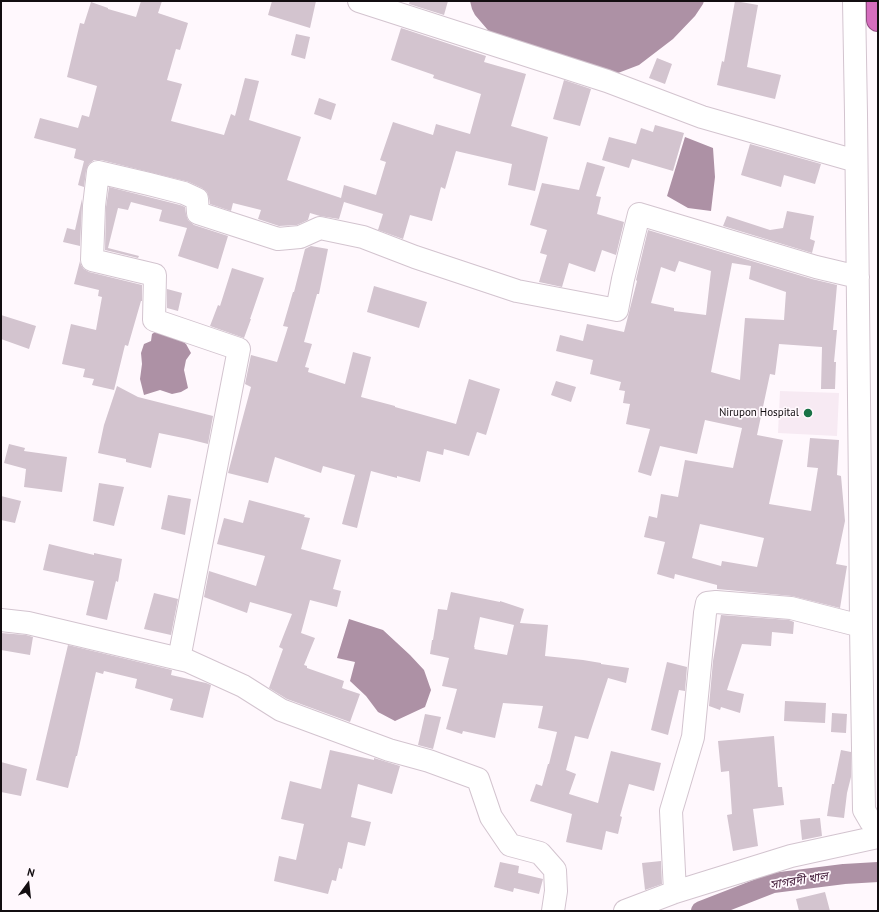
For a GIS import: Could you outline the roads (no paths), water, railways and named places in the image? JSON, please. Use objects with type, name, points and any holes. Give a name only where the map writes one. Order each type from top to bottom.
[{"type":"highway","points":[[878,1],[878,20]]},
{"type":"street","points":[[359,1],[607,81],[702,117],[856,161]]},
{"type":"street","points":[[854,1],[864,810],[871,822],[878,826]]},
{"type":"street","points":[[179,659],[239,349],[154,320],[155,275],[92,260],[94,206],[98,172],[150,184],[184,194],[197,199],[198,213],[278,238],[300,237],[320,228],[363,237],[416,257],[517,291],[617,310],[639,214],[816,268],[858,277]]},
{"type":"street","points":[[675,892],[671,811],[693,737],[704,613],[707,603],[716,602],[791,608],[861,626]]},
{"type":"street","points":[[1,620],[28,623],[188,661],[243,686],[281,710],[389,750],[429,761],[478,779],[492,817],[510,844],[540,853],[555,870],[556,891],[553,911]]},
{"type":"street","points":[[624,911],[675,892],[791,856],[878,837]]},
{"type":"waterway","name":"সাগরদী খাল","points":[[701,911],[773,883],[844,874],[878,872]]},
{"type":"place","name":"Nirupon Hospital","points":[[808,413]]}]
